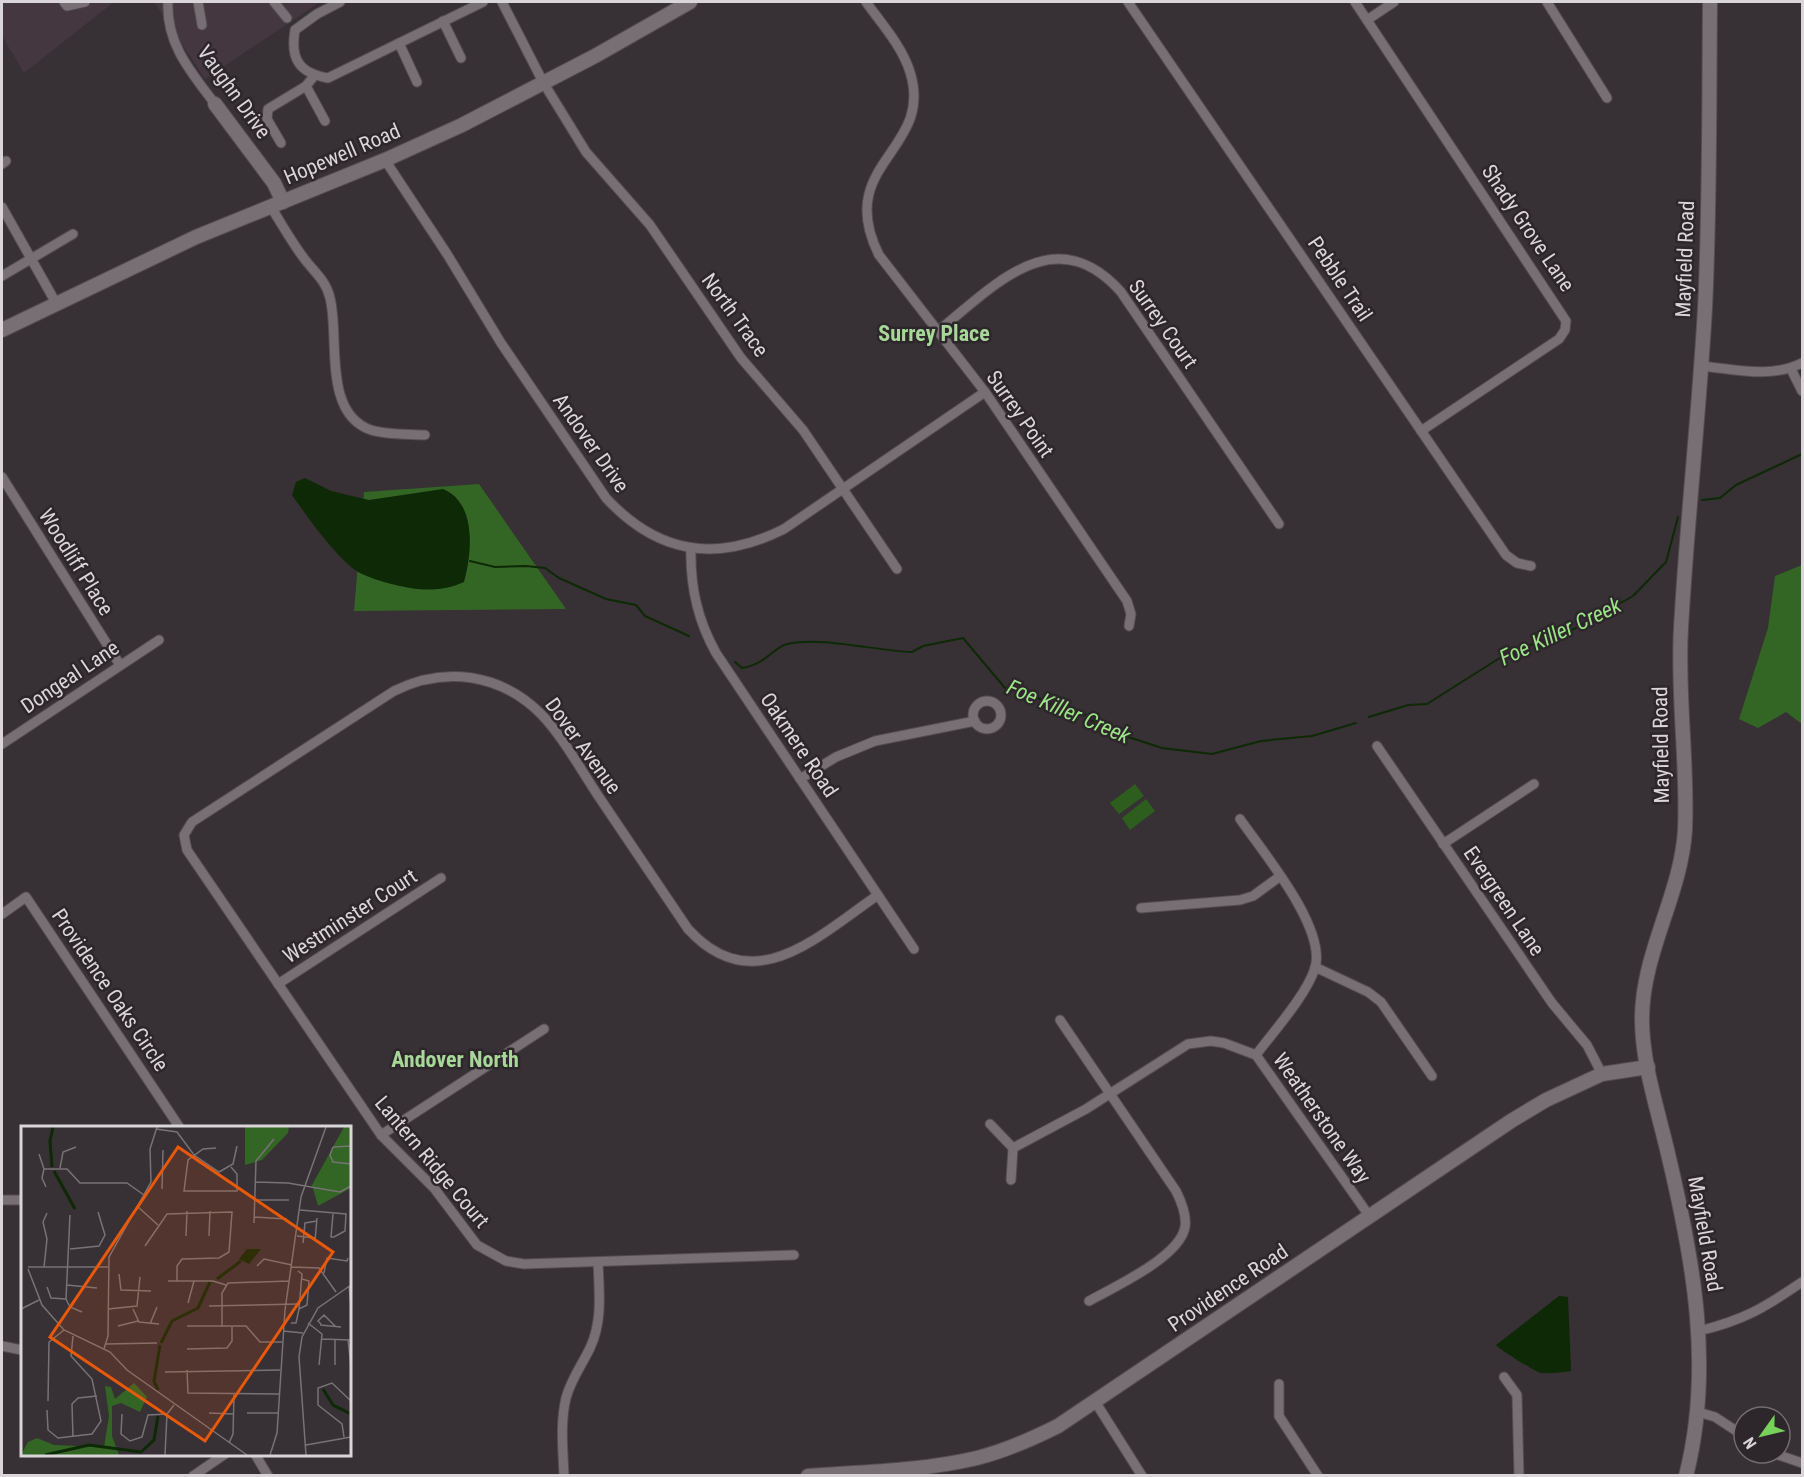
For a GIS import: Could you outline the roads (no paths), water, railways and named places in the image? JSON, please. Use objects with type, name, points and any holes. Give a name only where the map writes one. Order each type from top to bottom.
[{"type":"street","points":[[64,2],[67,6],[85,2]]},
{"type":"street","name":"Vaughn Drive","points":[[168,2],[172,38],[182,59],[274,183],[277,204]]},
{"type":"street","points":[[198,2],[202,25]]},
{"type":"street","points":[[274,2],[287,18]]},
{"type":"street","points":[[340,2],[317,14],[296,30],[292,45],[298,63],[314,76],[328,78],[483,2]]},
{"type":"street","name":"North Trace","points":[[502,2],[543,82],[586,152],[650,225],[741,358],[803,430],[897,569]]},
{"type":"street","name":"Hopewell Road","points":[[2,330],[196,237],[385,160],[462,125],[690,2]]},
{"type":"street","name":"Surrey Point","points":[[866,2],[906,62],[914,96],[911,119],[902,139],[872,180],[866,200],[866,221],[870,238],[879,255],[985,392],[1127,601],[1131,614],[1129,627]]},
{"type":"street","name":"Pebble Trail","points":[[1128,2],[1506,555],[1517,563],[1531,566]]},
{"type":"street","name":"Shady Grove Lane","points":[[1355,2],[1566,321],[1565,330],[1559,339],[1421,431]]},
{"type":"street","points":[[1367,20],[1394,2]]},
{"type":"street","points":[[1547,2],[1607,98]]},
{"type":"street","name":"Mayfield Road","points":[[1686,1476],[1698,1412],[1699,1330],[1682,1217],[1648,1067],[1642,1016],[1650,962],[1675,887],[1685,827],[1681,631],[1701,366],[1707,244],[1710,2]]},
{"type":"street","points":[[443,21],[461,58]]},
{"type":"street","points":[[399,43],[417,82]]},
{"type":"street","points":[[281,143],[267,119],[268,109],[306,86],[314,76]]},
{"type":"street","points":[[306,86],[325,121]]},
{"type":"street","name":"Andover Drive","points":[[385,160],[447,254],[501,343],[606,498],[623,517],[644,532],[667,542],[691,548],[727,549],[761,541],[784,529],[985,392]]},
{"type":"street","points":[[277,204],[304,258],[323,281],[330,297],[335,327],[336,375],[345,406],[352,418],[361,426],[374,431],[425,435]]},
{"type":"street","points":[[2,207],[56,303]]},
{"type":"street","points":[[2,276],[73,234]]},
{"type":"street","name":"Surrey Court","points":[[938,331],[1008,275],[1027,264],[1061,259],[1095,269],[1121,292],[1279,524]]},
{"type":"street","points":[[1701,366],[1766,373],[1791,369],[1803,363]]},
{"type":"street","points":[[1791,369],[1803,390]]},
{"type":"street","name":"Woodliff Place","points":[[2,477],[120,665]]},
{"type":"street","name":"Oakmere Road","points":[[691,548],[693,594],[707,638],[914,949]]},
{"type":"street","name":"Dongeal Lane","points":[[3,739],[159,640]]},
{"type":"street","name":"Dover Avenue","points":[[184,835],[192,822],[394,691],[426,678],[463,676],[485,680],[506,688],[542,715],[688,929],[715,953],[748,962],[781,958],[879,895]]},
{"type":"street","points":[[800,779],[836,757],[875,741],[911,731],[956,727],[975,721]]},
{"type":"street","name":"Evergreen Lane","points":[[1377,746],[1552,1004],[1587,1045],[1602,1074]]},
{"type":"street","points":[[1443,844],[1534,784]]},
{"type":"street","points":[[1240,819],[1305,918],[1314,940],[1315,968],[1294,1005],[1256,1055]]},
{"type":"street","name":"Lantern Ridge Court","points":[[184,835],[187,849],[381,1135],[434,1188],[469,1237],[488,1253],[506,1261],[524,1264],[794,1255]]},
{"type":"street","points":[[1141,908],[1240,900],[1253,896],[1279,877]]},
{"type":"street","name":"Westminster Court","points":[[278,984],[441,878]]},
{"type":"street","name":"Providence Oaks Circle","points":[[2,914],[26,897],[179,1126]]},
{"type":"street","points":[[1315,968],[1368,992],[1381,1002],[1432,1076]]},
{"type":"street","points":[[1060,1020],[1176,1191],[1185,1215],[1185,1228],[1172,1250],[1089,1301]]},
{"type":"street","points":[[381,1135],[544,1029]]},
{"type":"street","name":"Weatherstone Way","points":[[1013,1148],[1109,1094],[1188,1044],[1211,1041],[1256,1055],[1370,1217]]},
{"type":"street","name":"Providence Road","points":[[808,1476],[909,1470],[979,1458],[1020,1444],[1058,1426],[1096,1403],[1511,1121],[1546,1100],[1602,1074],[1648,1067]]},
{"type":"street","points":[[990,1124],[1013,1148],[1011,1180]]},
{"type":"street","points":[[2,1200],[21,1200]]},
{"type":"street","points":[[564,1476],[564,1410],[571,1383],[590,1348],[597,1328],[600,1307],[598,1262]]},
{"type":"street","points":[[1699,1330],[1736,1322],[1767,1306],[1803,1282]]},
{"type":"street","points":[[2,1346],[21,1350]]},
{"type":"street","points":[[1504,1377],[1517,1395],[1520,1476]]},
{"type":"street","points":[[1280,1384],[1279,1416],[1318,1476]]},
{"type":"street","points":[[1096,1403],[1142,1476]]},
{"type":"street","points":[[1698,1412],[1715,1417],[1732,1428]]},
{"type":"street","points":[[193,1476],[223,1456]]},
{"type":"street","points":[[256,1456],[268,1476]]},
{"type":"waterway","name":"Foe Killer Creek","points":[[1702,500],[1720,498],[1736,485],[1802,454]]},
{"type":"waterway","name":"Foe Killer Creek","points":[[1369,717],[1408,705],[1427,704],[1506,654],[1574,629],[1633,596],[1666,562],[1678,517]]},
{"type":"waterway","name":"Foe Killer Creek","points":[[470,561],[495,567],[545,568],[559,578],[606,599],[636,605],[645,616],[689,636]]},
{"type":"waterway","name":"Foe Killer Creek","points":[[735,662],[742,668],[750,666],[763,660],[782,646],[801,642],[833,643],[912,652],[923,646],[963,638],[1005,688],[1028,693],[1048,703],[1086,715],[1098,727],[1162,748],[1212,754],[1261,741],[1312,736],[1356,723]]},
{"type":"district","name":"Surrey Place","points":[[934,333]]},
{"type":"district","name":"Andover North","points":[[455,1059]]}]
